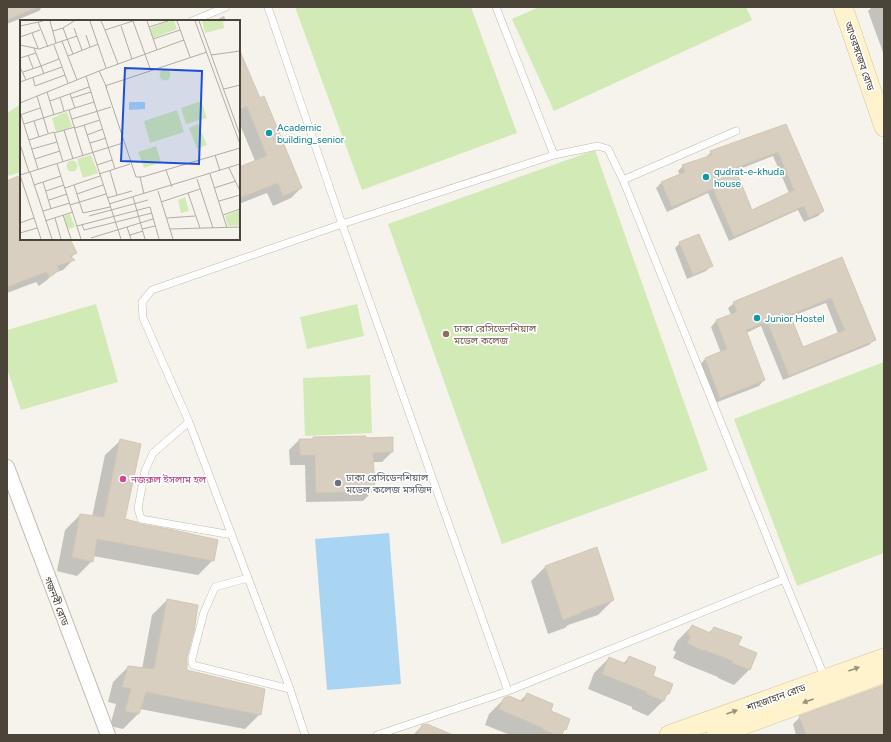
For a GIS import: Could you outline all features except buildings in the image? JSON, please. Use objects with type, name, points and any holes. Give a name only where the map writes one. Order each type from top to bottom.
[{"type":"street","name":"আওরঙ্গজেব রোড","points":[[843,7],[884,127]]},
{"type":"street","name":"আওরঙ্গজেব রোড","points":[[855,7],[884,93]]},
{"type":"street","name":"গজনবী রোড","points":[[7,467],[12,493],[108,735]]},
{"type":"street","name":"শাহজাহান রোড","points":[[714,730],[825,679],[884,658]]},
{"type":"street","name":"শাহজাহান রোড","points":[[669,735],[714,730],[884,673]]},
{"type":"lane","points":[[194,20],[226,7]]},
{"type":"lane","points":[[268,7],[342,224],[508,691]]},
{"type":"lane","points":[[496,7],[554,155]]},
{"type":"lane","points":[[623,180],[736,131]]},
{"type":"lane","points":[[305,735],[290,689],[232,535],[188,422],[143,318],[142,302],[152,290],[342,224],[554,155],[598,146],[608,149],[623,180],[825,679]]},
{"type":"lane","points":[[188,422],[153,453],[145,472],[138,508],[141,519],[232,535]]},
{"type":"lane","points":[[248,578],[216,587],[204,612],[192,658],[193,665],[290,689]]},
{"type":"lane","points":[[377,735],[508,691],[784,579]]},
{"type":"green space","points":[[295,7],[471,7],[517,133],[362,190]]},
{"type":"green space","points":[[539,7],[746,7],[752,20],[554,111],[512,19]]},
{"type":"green space","points":[[20,105],[20,172],[9,176],[7,172],[7,113]]},
{"type":"green space","points":[[595,150],[708,470],[502,544],[388,224]]},
{"type":"green space","points":[[96,304],[118,382],[21,410],[7,369],[7,330]]},
{"type":"green space","points":[[357,304],[364,336],[307,349],[300,317]]},
{"type":"green space","points":[[884,362],[884,553],[797,586],[734,419]]},
{"type":"green space","points":[[370,375],[372,433],[305,436],[303,378]]},
{"type":"water","points":[[389,533],[401,684],[327,690],[315,539]]},
{"type":"place","name":"Academic building_senior","points":[[269,133]]},
{"type":"place","name":"qudrat-e-khuda house","points":[[706,177]]},
{"type":"place","name":"Junior Hostel","points":[[757,318]]},
{"type":"place","name":"ঢাকা রেসিডেনশিয়াল মডেল কলেজ","points":[[446,334]]},
{"type":"place","name":"নজরুল ইসলাম হল","points":[[123,479]]},
{"type":"place","name":"ঢাকা রেসিডেনশিয়াল মডেল কলেজ মসজিদ","points":[[338,483]]}]
